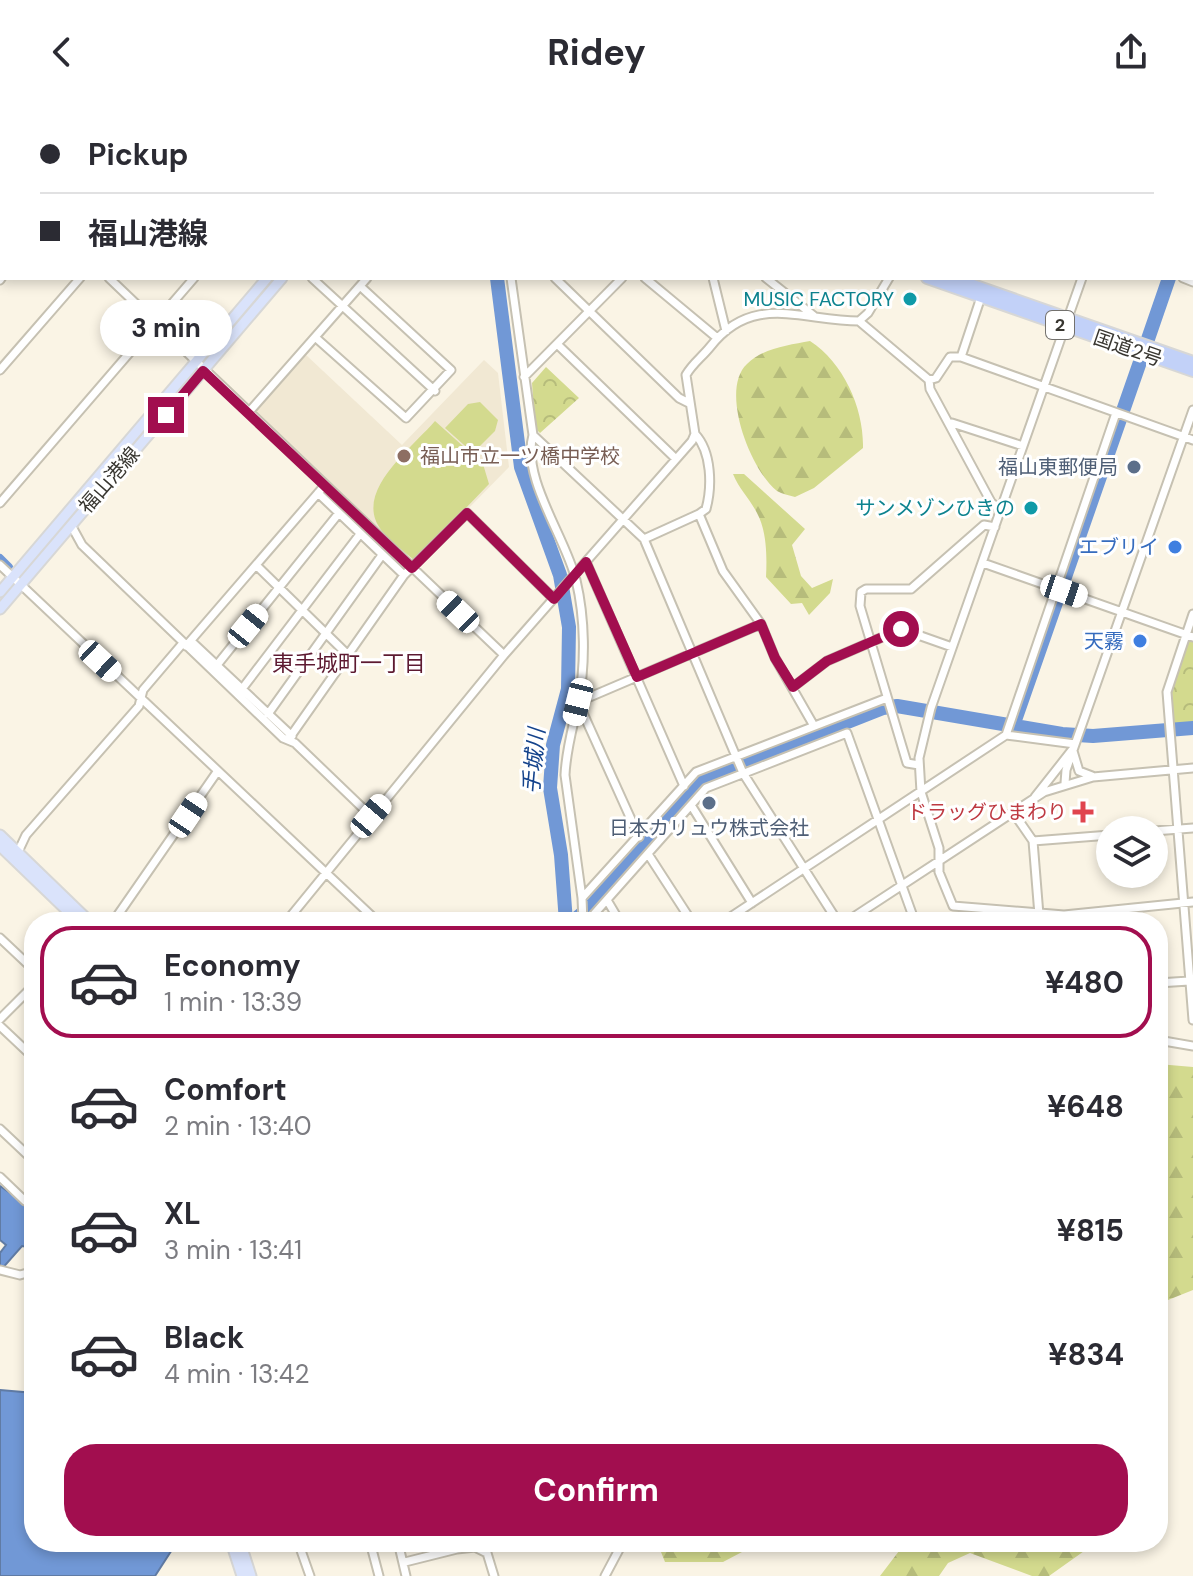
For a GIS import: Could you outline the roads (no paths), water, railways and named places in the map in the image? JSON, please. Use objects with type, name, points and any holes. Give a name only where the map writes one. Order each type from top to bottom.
[{"type":"highway","name":"国道2号","points":[[933,280],[1193,362]]},
{"type":"highway","name":"国道2号","points":[[958,280],[1193,371]]},
{"type":"main road","name":"福山港線","points":[[0,592],[265,280]]},
{"type":"main road","name":"福山港線","points":[[0,609],[280,280]]},
{"type":"main road","points":[[0,835],[80,912]]},
{"type":"main road","points":[[0,846],[69,912]]},
{"type":"main road","points":[[234,1552],[242,1576]]},
{"type":"main road","points":[[243,1552],[251,1576]]},
{"type":"street","points":[[0,370],[78,280]]},
{"type":"street","points":[[111,280],[504,655]]},
{"type":"street","points":[[0,503],[192,280]]},
{"type":"street","points":[[314,280],[435,391]]},
{"type":"street","points":[[249,412],[365,280]]},
{"type":"street","points":[[511,280],[536,477],[573,577],[583,654],[578,702],[565,755],[565,775],[584,912]]},
{"type":"street","points":[[557,280],[679,398],[689,403]]},
{"type":"street","points":[[524,377],[620,280]]},
{"type":"street","points":[[647,280],[716,337]]},
{"type":"street","points":[[713,280],[726,331]]},
{"type":"street","points":[[769,280],[814,316]]},
{"type":"street","points":[[859,321],[868,313],[888,280]]},
{"type":"street","points":[[1010,912],[953,906],[939,872],[939,848],[921,792],[919,765],[931,708],[1081,280]]},
{"type":"street","points":[[315,337],[406,418],[435,391],[451,370],[360,286]]},
{"type":"street","points":[[961,357],[981,297]]},
{"type":"street","points":[[644,539],[706,509],[712,486],[701,442],[695,434],[686,375],[716,337],[740,321],[767,312],[859,321],[929,380],[930,389],[952,423],[991,502],[1000,510]]},
{"type":"street","points":[[557,344],[676,459]]},
{"type":"street","points":[[929,380],[936,378],[950,357],[961,357],[1193,440]]},
{"type":"street","points":[[1065,783],[1076,741],[1193,410]]},
{"type":"street","points":[[738,912],[921,792],[1007,729],[1120,414]]},
{"type":"street","points":[[952,423],[1023,446]]},
{"type":"street","points":[[294,912],[504,655],[624,520],[695,434]]},
{"type":"street","points":[[533,435],[644,539],[743,771],[832,912]]},
{"type":"street","points":[[18,852],[26,835],[139,706],[143,690],[325,485]]},
{"type":"street","points":[[318,493],[404,575]]},
{"type":"street","points":[[217,665],[339,513]]},
{"type":"street","points":[[290,738],[404,575],[467,513],[555,597]]},
{"type":"street","points":[[699,514],[723,571],[761,624],[775,658],[814,726]]},
{"type":"street","points":[[71,525],[82,545],[371,816]]},
{"type":"street","points":[[919,765],[907,763],[860,606],[862,590],[911,589],[984,525],[995,527]]},
{"type":"street","points":[[242,689],[360,534]]},
{"type":"street","points":[[268,714],[382,555]]},
{"type":"street","points":[[586,562],[684,786]]},
{"type":"street","points":[[983,563],[1189,636]]},
{"type":"street","points":[[0,565],[368,912]]},
{"type":"street","points":[[256,565],[348,655]]},
{"type":"street","points":[[1193,614],[1189,636],[1167,692],[1170,770],[1193,1020]]},
{"type":"street","points":[[578,702],[761,624]]},
{"type":"street","points":[[793,687],[827,661],[901,629],[952,647]]},
{"type":"street","points":[[187,643],[217,665],[290,738]]},
{"type":"street","points":[[578,702],[639,837]]},
{"type":"street","points":[[582,901],[696,772],[814,726],[888,703]]},
{"type":"street","points":[[1007,729],[1076,741]]},
{"type":"street","points":[[595,912],[706,788],[847,733],[911,912]]},
{"type":"street","points":[[1076,741],[1079,771],[1093,777]]},
{"type":"street","points":[[1034,799],[1076,741]]},
{"type":"street","points":[[861,912],[1013,812],[1065,783],[1093,777],[1193,768]]},
{"type":"street","points":[[120,912],[217,772]]},
{"type":"street","points":[[691,805],[752,903]]},
{"type":"street","points":[[1013,812],[1033,841],[1039,912]]},
{"type":"street","points":[[1168,830],[1193,828]]},
{"type":"street","points":[[1033,841],[1096,836]]},
{"type":"street","points":[[648,854],[686,912]]},
{"type":"street","points":[[607,900],[614,912]]},
{"type":"street","points":[[1112,912],[1193,902]]},
{"type":"street","points":[[0,938],[24,961]]},
{"type":"street","points":[[1168,982],[1189,981]]},
{"type":"street","points":[[0,1019],[24,995]]},
{"type":"street","points":[[0,1026],[24,1049]]},
{"type":"street","points":[[1168,1042],[1193,1046]]},
{"type":"street","points":[[0,1129],[24,1152]]},
{"type":"street","points":[[0,1177],[24,1200]]},
{"type":"street","points":[[0,1270],[24,1274]]},
{"type":"street","points":[[302,1552],[310,1576]]},
{"type":"street","points":[[373,1552],[379,1576]]},
{"type":"street","points":[[402,1552],[406,1576]]},
{"type":"street","points":[[405,1562],[452,1552]]},
{"type":"street","points":[[485,1552],[494,1576]]},
{"type":"street","points":[[605,1576],[618,1552]]},
{"type":"water","points":[[0,1186],[24,1202],[24,1246],[0,1271],[0,1253],[6,1245],[0,1240]]},
{"type":"water","points":[[0,1390],[24,1392],[24,1552],[171,1552],[155,1576],[0,1576]]},
{"type":"waterway","name":"手城川","points":[[497,280],[521,467],[560,575],[569,627],[568,689],[553,745],[550,788],[561,855],[565,912]]},
{"type":"waterway","points":[[1148,339],[1168,280]]},
{"type":"waterway","points":[[1013,726],[1140,362]]},
{"type":"waterway","points":[[0,558],[9,567]]},
{"type":"waterway","points":[[584,912],[700,780],[883,708],[897,706],[1062,734],[1093,736],[1193,728]]},
{"type":"place","name":"MUSIC FACTORY","points":[[910,299]]},
{"type":"place","name":"福山市立一ツ橋中学校","points":[[404,456]]},
{"type":"place","name":"福山東郵便局","points":[[1134,467]]},
{"type":"place","name":"サンメゾンひきの","points":[[1031,508]]},
{"type":"place","name":"エブリイ","points":[[1175,547]]},
{"type":"place","name":"天霧","points":[[1140,641]]},
{"type":"place","name":"日本カリュウ株式会社","points":[[709,803]]},
{"type":"place","name":"ドラッグひまわり","points":[[1083,812]]},
{"type":"district","name":"東手城町一丁目","points":[[349,663]]}]
